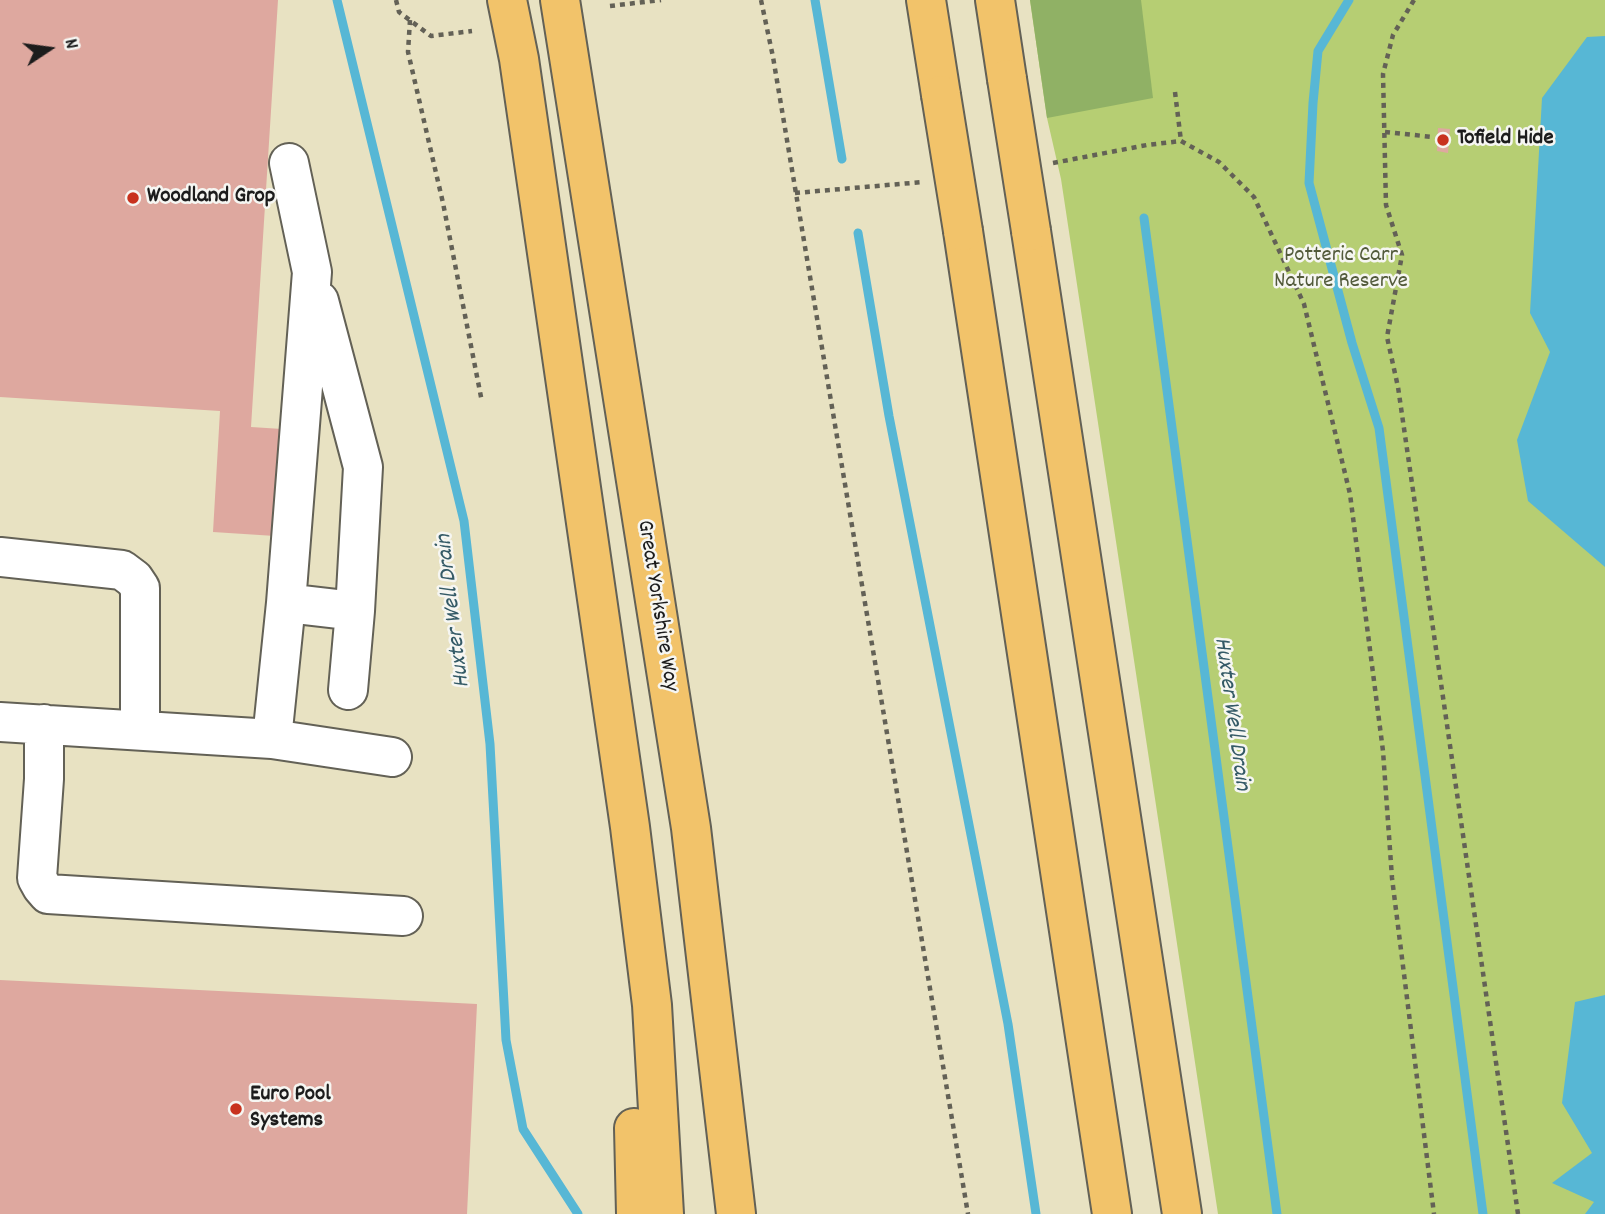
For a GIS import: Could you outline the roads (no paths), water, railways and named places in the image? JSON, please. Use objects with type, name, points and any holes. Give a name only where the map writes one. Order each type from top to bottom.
[{"type":"highway","points":[[507,0],[522,73],[631,827],[652,1004],[664,1214]]},
{"type":"highway","name":"Great Yorkshire Way","points":[[560,0],[691,828],[737,1214]]},
{"type":"highway","points":[[926,0],[1112,1214]]},
{"type":"highway","points":[[995,0],[1182,1214]]},
{"type":"highway","points":[[636,1214],[634,1120],[652,1004]]},
{"type":"lane","points":[[289,163],[312,272],[363,467],[348,690]]},
{"type":"lane","points":[[272,740],[286,603],[312,272]]},
{"type":"lane","points":[[0,557],[122,570],[134,579],[140,588],[140,730]]},
{"type":"lane","points":[[286,603],[355,611]]},
{"type":"lane","points":[[0,722],[272,740],[392,757]]},
{"type":"lane","points":[[44,724],[44,779],[37,878],[48,894],[403,916]]},
{"type":"water","points":[[1605,36],[1605,567],[1528,501],[1517,440],[1550,352],[1530,313],[1542,98],[1587,37]]},
{"type":"water","points":[[1605,995],[1605,1214],[1585,1214],[1594,1202],[1552,1183],[1592,1153],[1562,1103],[1575,1002]]},
{"type":"waterway","name":"Huxter Well Drain","points":[[337,0],[464,521],[490,744],[506,1040],[523,1129],[578,1214]]},
{"type":"waterway","points":[[815,0],[842,159]]},
{"type":"waterway","points":[[1349,0],[1318,51],[1309,183],[1352,343],[1379,428],[1483,1214]]},
{"type":"waterway","name":"Huxter Well Drain","points":[[1144,218],[1277,1214]]},
{"type":"waterway","points":[[858,233],[889,416],[1008,1024],[1036,1214]]},
{"type":"place","name":"Tofield Hide","points":[[1443,140]]},
{"type":"place","name":"Woodland Grop","points":[[133,198]]},
{"type":"place","name":"Euro Pool Systems","points":[[236,1109]]},
{"type":"park label","name":"Potteric Carr Nature Reserve","points":[[1341,270]]}]
